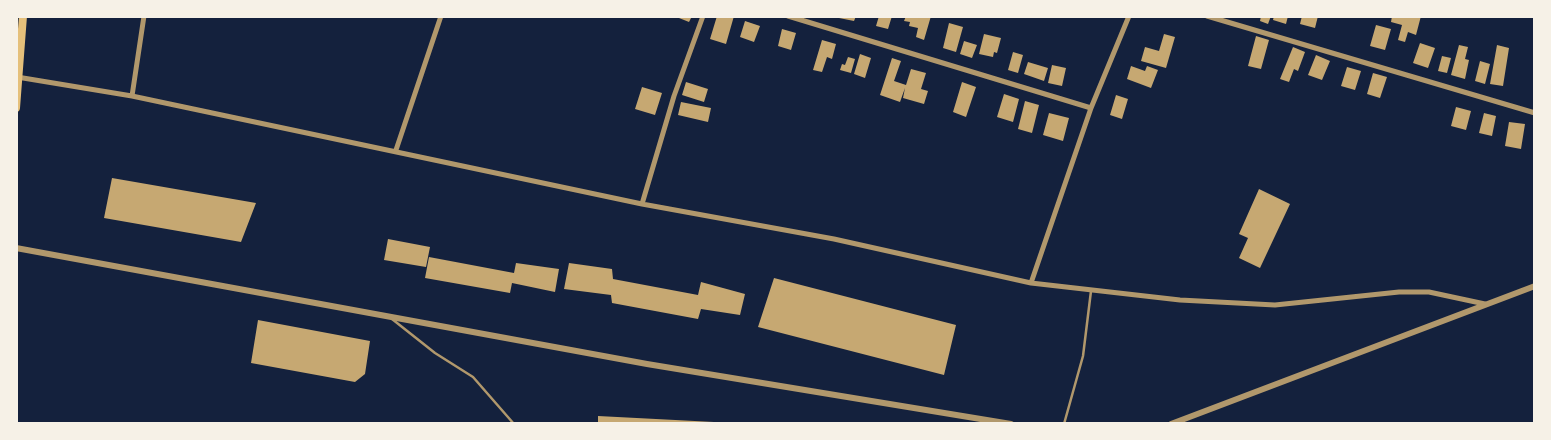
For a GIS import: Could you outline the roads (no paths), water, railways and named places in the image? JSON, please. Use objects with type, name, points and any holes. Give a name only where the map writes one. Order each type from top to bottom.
[{"type":"main road","points":[[16,108],[23,16]]},
{"type":"street","points":[[132,96],[144,16]]},
{"type":"street","points":[[396,150],[441,16]]},
{"type":"street","points":[[642,204],[674,96],[703,16]]},
{"type":"street","points":[[788,16],[1091,108]]},
{"type":"street","points":[[1031,283],[1091,108],[1128,16]]},
{"type":"street","points":[[1207,16],[1535,113]]},
{"type":"street","points":[[18,77],[132,96],[396,150],[642,204],[834,239],[1031,283],[1180,300],[1275,305],[1399,292],[1430,292],[1485,304]]},
{"type":"street","points":[[16,248],[647,364],[1011,424]]},
{"type":"street","points":[[1171,424],[1535,286]]},
{"type":"lane","points":[[1064,424],[1083,356],[1091,291]]},
{"type":"lane","points":[[388,316],[435,353],[473,378],[514,424]]}]
